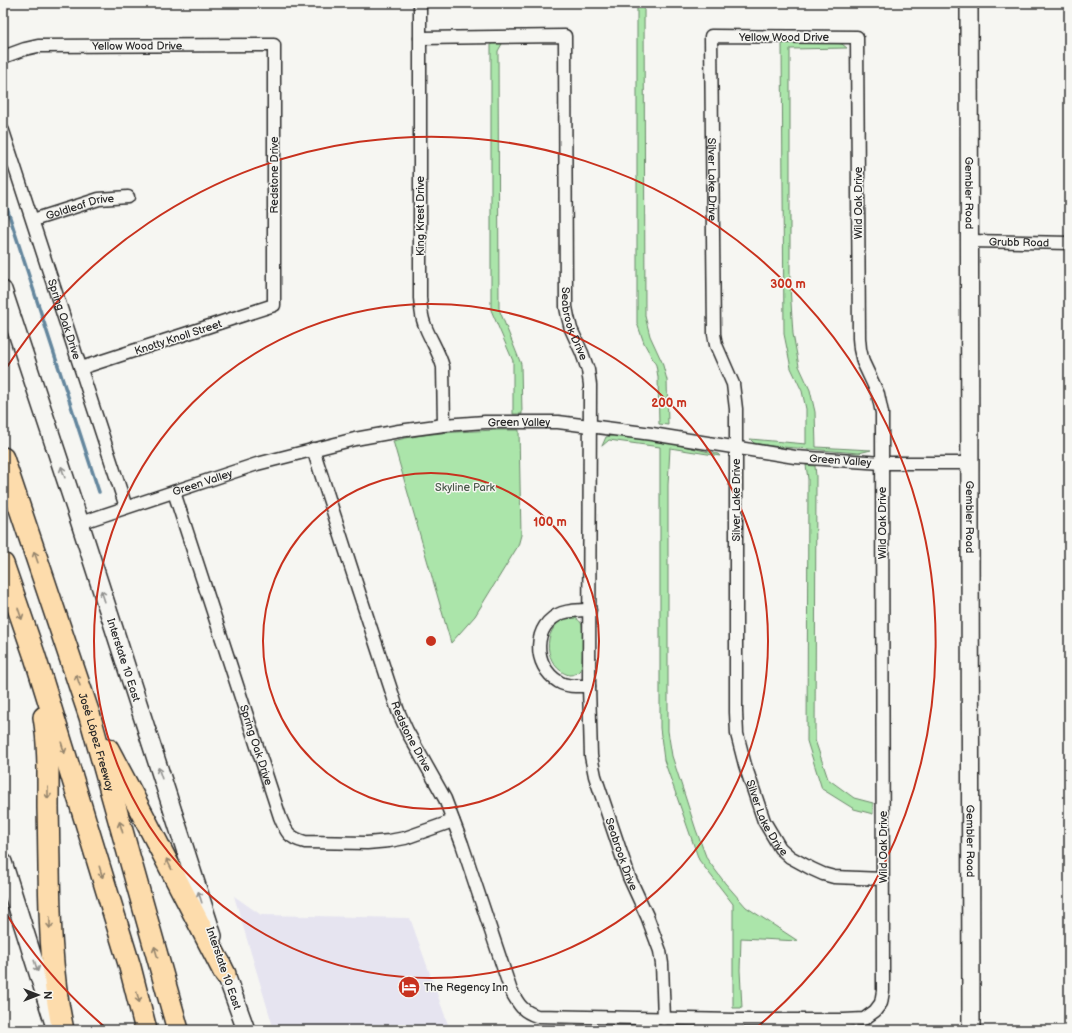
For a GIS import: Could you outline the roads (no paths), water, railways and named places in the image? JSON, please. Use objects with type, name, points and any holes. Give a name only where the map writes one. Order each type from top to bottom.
[{"type":"highway","name":"José López Freeway","points":[[3,458],[90,717],[178,1030]]},
{"type":"highway","points":[[3,564],[35,657],[130,967],[146,1030]]},
{"type":"highway","points":[[35,657],[46,728],[48,770],[50,941],[54,982],[63,1030]]},
{"type":"highway","points":[[90,717],[134,796],[225,974]]},
{"type":"main road","name":"Gembler Road","points":[[969,3],[971,1030]]},
{"type":"main road","name":"Interstate 10 East","points":[[3,290],[80,523],[225,974],[246,1030]]},
{"type":"main road","points":[[3,862],[56,1030]]},
{"type":"street","name":"King Krest Drive","points":[[420,3],[420,298],[424,324],[441,359],[443,367],[444,425]]},
{"type":"street","name":"Seabrook Drive","points":[[420,38],[565,36],[565,295],[571,329],[588,370],[590,385],[589,686],[591,756],[595,776],[629,877],[647,916],[660,951],[662,964],[664,1019]]},
{"type":"street","name":"Yellow Wood Drive","points":[[711,36],[857,37]]},
{"type":"street","name":"Silver Lake Drive","points":[[711,36],[714,334],[716,345],[732,384],[735,395],[736,409],[737,734],[745,765],[764,821],[780,848],[790,857],[823,874],[834,877],[883,879]]},
{"type":"street","name":"Wild Oak Drive","points":[[736,1025],[864,1019],[875,1011],[881,1003],[883,991],[882,413],[878,394],[863,362],[859,338],[857,37]]},
{"type":"street","name":"Yellow Wood Drive","points":[[3,57],[38,46],[274,44]]},
{"type":"street","name":"Redstone Drive","points":[[274,44],[274,306]]},
{"type":"street","name":"Spring Oak Drive","points":[[3,131],[126,507]]},
{"type":"street","name":"Goldleaf Drive","points":[[32,220],[99,199],[128,197]]},
{"type":"street","name":"Grubb Road","points":[[969,241],[1069,243]]},
{"type":"street","name":"Knotty Knoll Street","points":[[81,368],[274,306]]},
{"type":"street","name":"Green Valley","points":[[80,523],[257,464],[354,438],[444,425],[485,422],[551,422],[652,434],[795,457],[882,463],[970,463]]},
{"type":"street","name":"Redstone Drive","points":[[313,449],[398,711],[407,731],[445,799],[465,851],[511,991],[518,1004],[529,1014],[537,1016],[664,1019]]},
{"type":"street","name":"Spring Oak Drive","points":[[174,492],[280,817],[284,828],[290,836],[305,842],[389,842],[405,838],[453,820]]},
{"type":"street","points":[[589,686],[566,684],[552,677],[544,668],[541,661],[539,647],[542,631],[551,620],[563,612],[590,610]]},
{"type":"street","points":[[664,1019],[736,1025]]},
{"type":"waterway","points":[[3,196],[99,492]]},
{"type":"place","name":"The Regency Inn","points":[[409,987]]},
{"type":"park label","name":"Skyline Park","points":[[465,487]]}]
